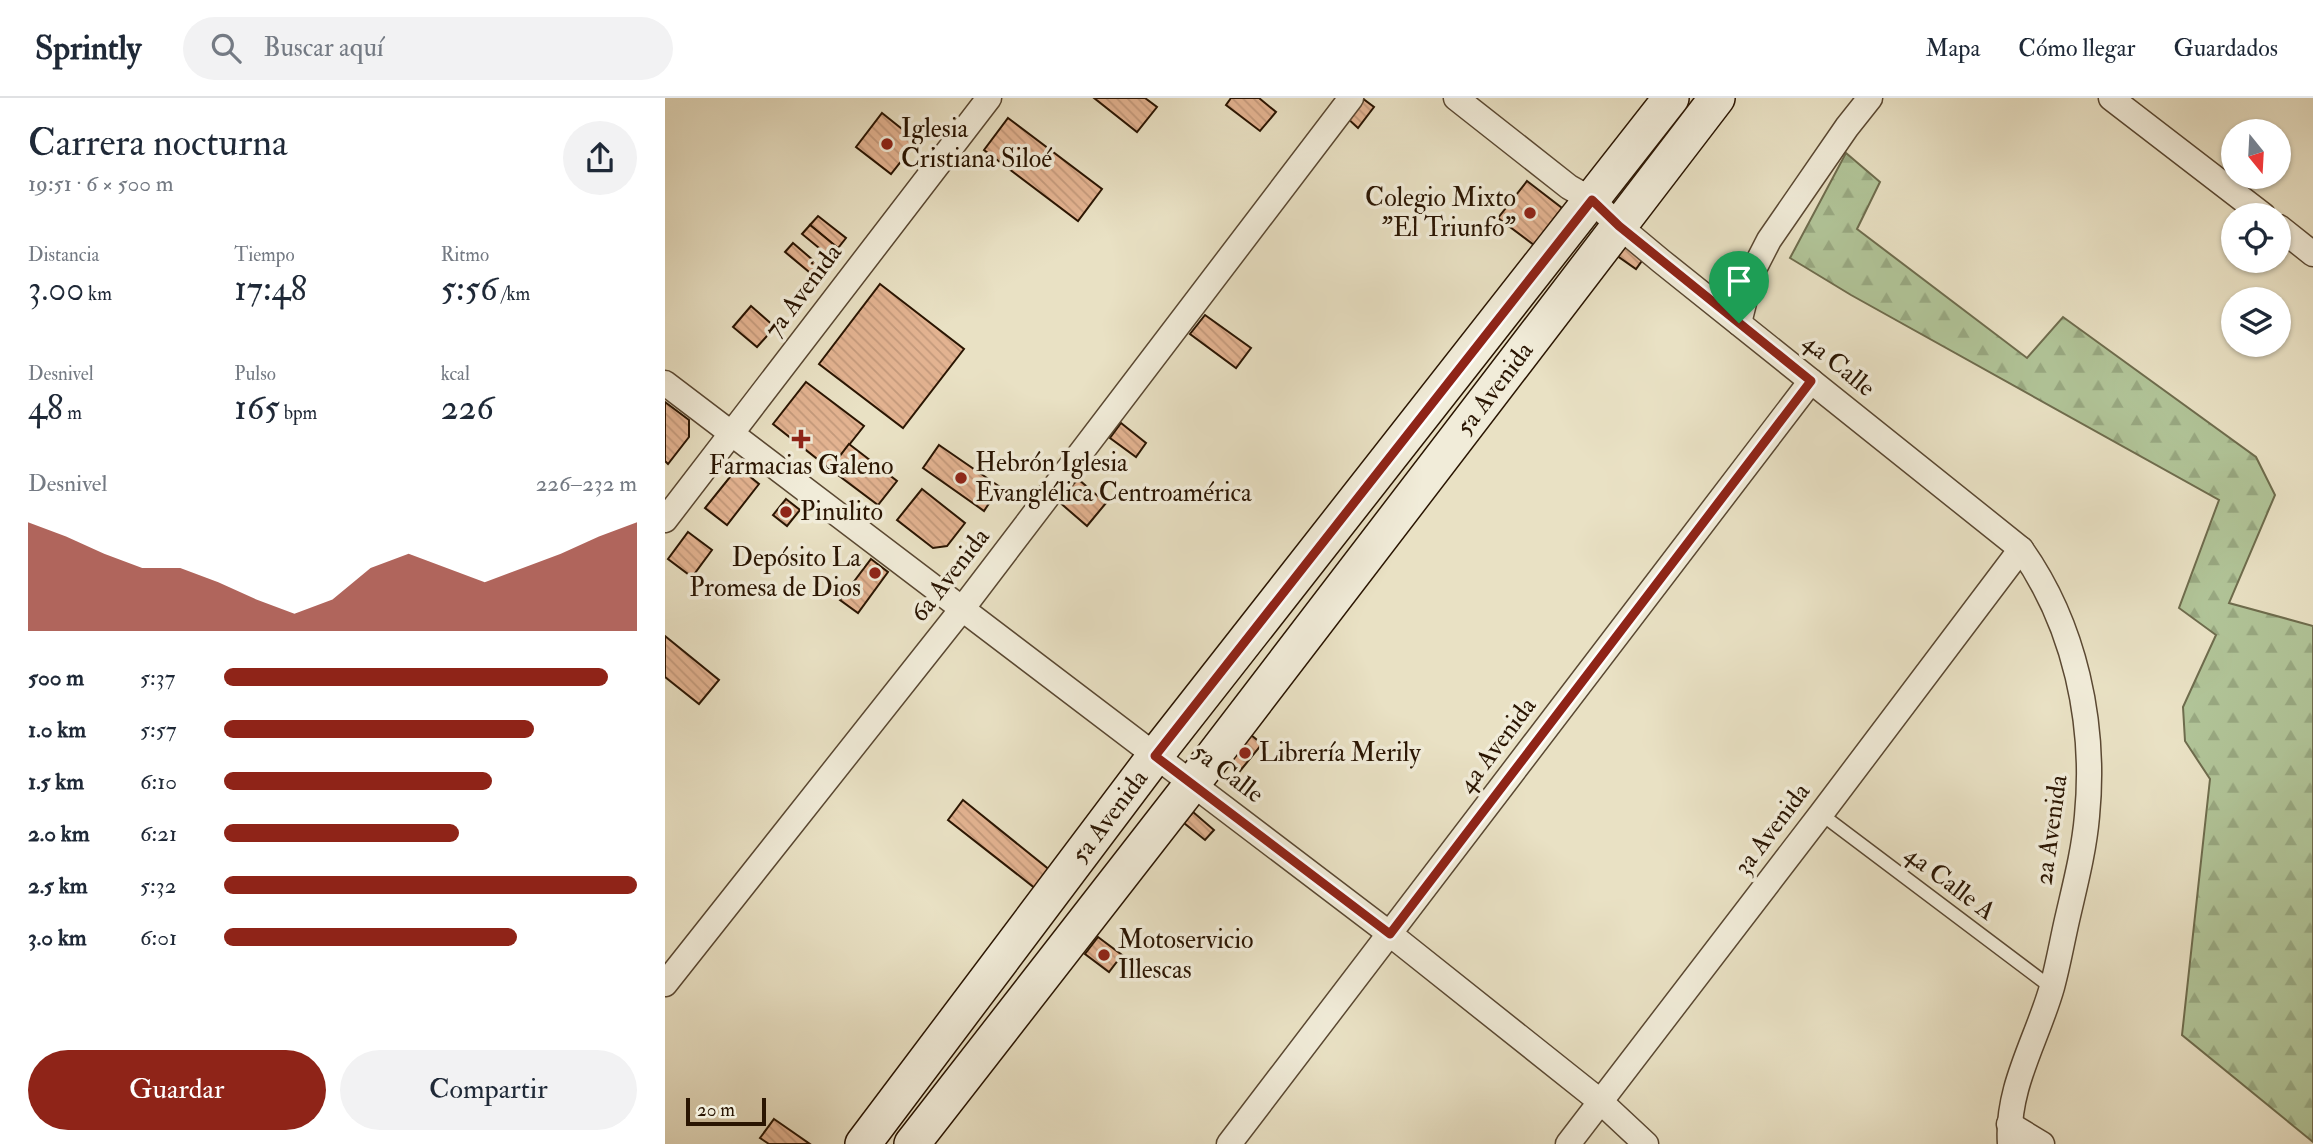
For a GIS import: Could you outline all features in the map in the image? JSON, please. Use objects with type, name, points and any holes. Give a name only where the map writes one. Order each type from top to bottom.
[{"type":"main road","name":"5a Avenida","points":[[863,1144],[1155,756],[1671,98]]},
{"type":"main road","name":"5a Avenida","points":[[912,1144],[1192,784],[1717,98]]},
{"type":"street","name":"7a Avenida","points":[[665,520],[989,98]]},
{"type":"street","name":"6a Avenida","points":[[665,984],[962,610],[1351,98]]},
{"type":"street","name":"4a Calle","points":[[1456,98],[1569,187],[1592,200],[1619,226],[2021,549]]},
{"type":"street","points":[[1739,323],[1751,275],[1769,240],[1870,98]]},
{"type":"street","points":[[1847,127],[1880,98]]},
{"type":"street","points":[[2111,98],[2247,203]]},
{"type":"street","points":[[2291,237],[2313,254]]},
{"type":"street","name":"4a Avenida","points":[[1230,1144],[1811,381]]},
{"type":"street","name":"5a Calle","points":[[665,383],[1390,934],[1601,1102],[1646,1144]]},
{"type":"street","name":"3a Avenida","points":[[1568,1144],[2021,549]]},
{"type":"street","name":"2a Avenida","points":[[2009,1134],[2013,1095],[2052,988],[2083,850],[2089,782],[2089,748],[2079,681],[2069,643],[2037,572],[2021,549]]},
{"type":"street","points":[[2009,1134],[2042,1144]]},
{"type":"lane","name":"4a Calle A","points":[[1821,814],[2052,988]]},
{"type":"green space","points":[[1846,153],[1880,182],[1857,229],[2027,358],[2063,317],[2256,457],[2275,495],[2229,603],[2313,626],[2313,1142],[2182,1035],[2210,779],[2185,741],[2183,707],[2216,635],[2179,608],[2219,500],[1851,295],[1790,258]]},
{"type":"building","points":[[1094,98],[1145,98],[1157,107],[1137,132]]},
{"type":"building","points":[[1231,98],[1259,98],[1276,112],[1260,131],[1226,105]]},
{"type":"building","points":[[1362,98],[1374,107],[1358,128],[1345,116]]},
{"type":"building","name":"Iglesia Cristiana Siloé","points":[[882,113],[917,141],[891,174],[856,147]]},
{"type":"building","points":[[1008,118],[1102,189],[1078,221],[984,150]]},
{"type":"building","name":"Colegio Mixto \"El Triunfo\"","points":[[1527,181],[1562,208],[1534,245],[1498,218]]},
{"type":"building","points":[[818,216],[846,238],[838,248],[810,225]]},
{"type":"building","points":[[810,225],[838,248],[830,257],[802,234]]},
{"type":"building","points":[[1627,237],[1647,254],[1636,269],[1613,253]]},
{"type":"building","points":[[793,243],[821,267],[814,276],[785,252]]},
{"type":"building","points":[[880,284],[964,349],[903,428],[819,364]]},
{"type":"building","points":[[751,306],[775,327],[757,347],[733,327]]},
{"type":"building","points":[[1205,315],[1251,348],[1236,368],[1190,334]]},
{"type":"building","points":[[806,382],[864,426],[830,469],[773,424]]},
{"type":"building","points":[[665,402],[689,420],[689,437],[668,464],[665,461]]},
{"type":"building","points":[[1121,423],[1146,443],[1136,457],[1110,438]]},
{"type":"building","points":[[849,444],[897,481],[878,505],[830,469]]},
{"type":"building","name":"Hebrón Iglesia Evanglélica Centroamérica","points":[[939,445],[1000,487],[984,511],[923,468]]},
{"type":"building","points":[[738,467],[759,484],[727,525],[705,508]]},
{"type":"building","points":[[1078,479],[1106,503],[1087,526],[1058,501]]},
{"type":"building","points":[[922,489],[965,523],[947,546],[933,548],[897,520]]},
{"type":"building","name":"Pinulito","points":[[786,499],[800,510],[787,526],[773,515]]},
{"type":"building","points":[[688,532],[712,550],[692,577],[668,559]]},
{"type":"building","points":[[871,559],[888,572],[858,613],[840,600]]},
{"type":"building","points":[[665,636],[719,680],[699,704],[665,677]]},
{"type":"building","name":"Librería Merily","points":[[1251,735],[1262,744],[1240,771],[1229,762]]},
{"type":"building","points":[[963,800],[1051,871],[1036,889],[948,820]]},
{"type":"building","points":[[1193,812],[1214,830],[1205,840],[1184,823]]},
{"type":"building","name":"Motoservicio Illescas","points":[[1098,937],[1122,955],[1109,972],[1085,954]]},
{"type":"building","points":[[774,1119],[810,1144],[769,1144],[760,1138]]},
{"type":"place","name":"Iglesia Cristiana Siloé","points":[[887,144]]},
{"type":"place","name":"Colegio Mixto \"El Triunfo\"","points":[[1530,213]]},
{"type":"place","name":"Farmacias Galeno","points":[[801,439]]},
{"type":"place","name":"Hebrón Iglesia Evanglélica Centroamérica","points":[[961,478]]},
{"type":"place","name":"Pinulito","points":[[786,512]]},
{"type":"place","name":"Depósito La Promesa de Dios","points":[[875,573]]},
{"type":"place","name":"Librería Merily","points":[[1245,753]]},
{"type":"place","name":"Motoservicio Illescas","points":[[1104,955]]},
{"type":"route","points":[[1592,200],[1619,226],[1739,323],[1811,381],[1390,934],[1155,756],[1592,200]]}]
